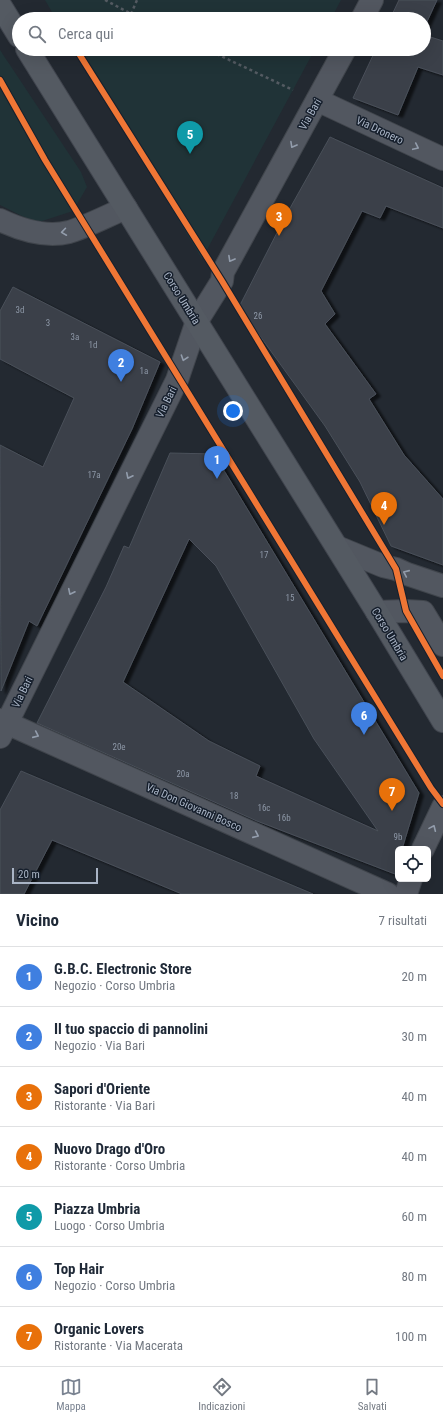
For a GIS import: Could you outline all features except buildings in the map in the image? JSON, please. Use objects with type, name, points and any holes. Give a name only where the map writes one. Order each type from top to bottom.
[{"type":"main road","points":[[0,5],[12,25]]},
{"type":"main road","name":"Corso Umbria","points":[[31,56],[443,717]]},
{"type":"street","points":[[366,12],[372,0]]},
{"type":"street","name":"Via Bari","points":[[2,726],[177,380],[197,322],[222,281],[224,272],[341,56]]},
{"type":"street","name":"Via Dronero","points":[[318,100],[443,159]]},
{"type":"street","points":[[0,220],[25,231],[46,234],[68,232],[126,208]]},
{"type":"street","points":[[337,547],[383,566],[396,569],[443,586]]},
{"type":"street","points":[[377,612],[423,612],[443,645]]},
{"type":"street","name":"Via Don Giovanni Bosco","points":[[2,726],[388,894]]},
{"type":"street","points":[[424,846],[443,807]]},
{"type":"street","points":[[406,894],[410,882]]},
{"type":"path","points":[[105,0],[126,12]]},
{"type":"path","points":[[131,12],[137,0]]},
{"type":"path","points":[[221,56],[318,100]]},
{"type":"green space","points":[[45,0],[341,0],[335,12],[52,12]]},
{"type":"green space","points":[[0,50],[81,172],[87,187],[73,211],[36,223],[0,205]]},
{"type":"green space","points":[[79,56],[311,56],[202,259]]},
{"type":"cycle path","points":[[80,56],[222,281],[396,569],[406,611],[443,676]]},
{"type":"cycle path","points":[[0,80],[45,160],[431,788],[443,804]]},
{"type":"place","name":"Piazza Umbria","points":[[190,154]]},
{"type":"place","name":"Sapori d'Oriente","points":[[279,236]]},
{"type":"place","name":"Il tuo spaccio di pannolini","points":[[121,382]]},
{"type":"place","name":"G.B.C. Electronic Store","points":[[217,479]]},
{"type":"place","name":"Nuovo Drago d'Oro","points":[[384,525]]},
{"type":"place","name":"Top Hair","points":[[364,735]]},
{"type":"place","name":"Organic Lovers","points":[[392,811]]}]
